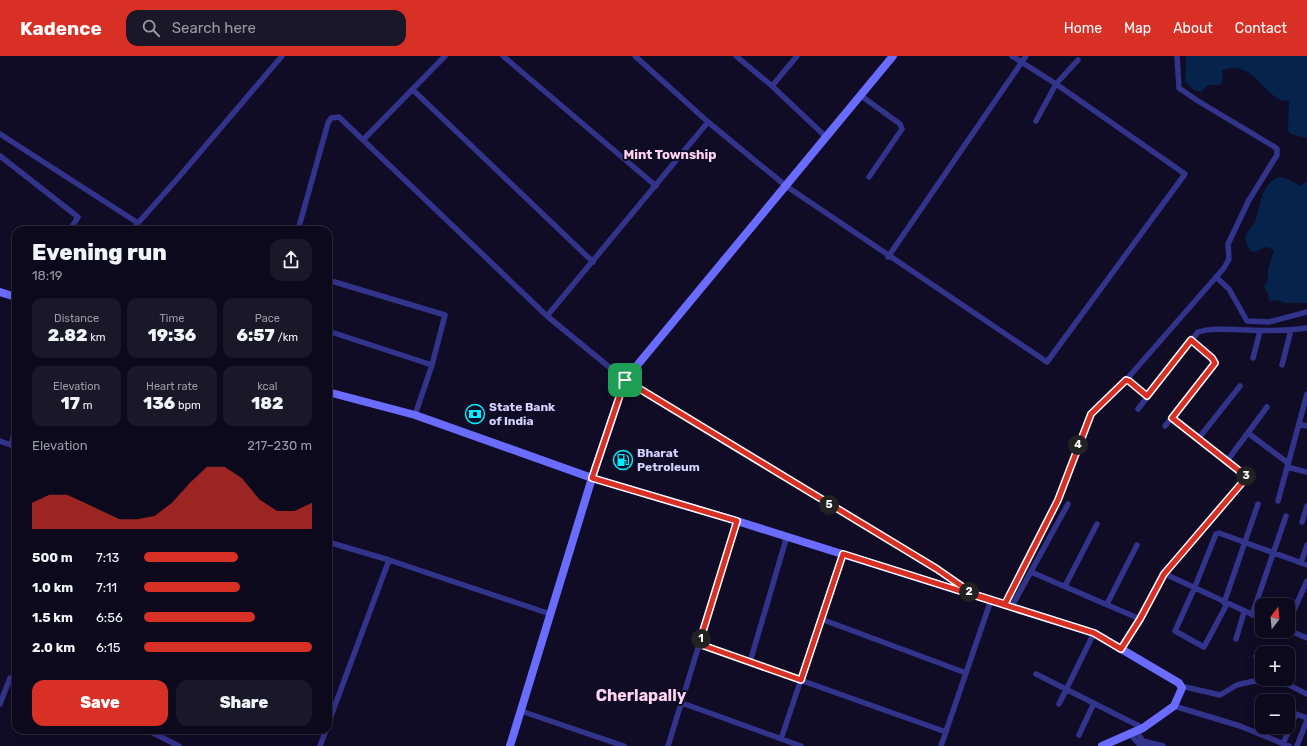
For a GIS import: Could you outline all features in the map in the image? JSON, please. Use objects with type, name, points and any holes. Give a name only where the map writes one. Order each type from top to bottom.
[{"type":"street","points":[[136,226],[282,56]]},
{"type":"street","points":[[363,140],[445,56]]},
{"type":"street","points":[[503,56],[656,186]]},
{"type":"street","points":[[635,56],[708,122],[786,186],[888,257],[1047,362],[1185,174],[1056,84],[1012,56]]},
{"type":"street","points":[[736,56],[772,86],[826,136]]},
{"type":"street","points":[[772,86],[797,56]]},
{"type":"street","points":[[510,746],[592,478],[625,380],[860,95],[894,56]]},
{"type":"street","points":[[888,257],[1026,56]]},
{"type":"street","points":[[1009,605],[1058,500],[1091,414],[1126,380],[1224,268],[1229,259],[1228,244],[1249,200],[1277,155],[1278,151],[1273,146],[1179,88],[1177,56]]},
{"type":"street","points":[[1036,121],[1056,84],[1078,60]]},
{"type":"street","points":[[412,90],[593,262]]},
{"type":"street","points":[[860,95],[900,124],[902,129],[869,177]]},
{"type":"street","points":[[299,226],[328,122],[331,118],[339,117],[547,316],[625,380],[937,569],[973,594]]},
{"type":"street","points":[[547,316],[708,122]]},
{"type":"street","points":[[0,134],[138,222]]},
{"type":"street","points":[[0,156],[78,217],[73,226]]},
{"type":"street","points":[[1216,277],[1229,289],[1247,321],[1269,322],[1307,312]]},
{"type":"street","points":[[332,281],[445,315],[432,365],[415,416]]},
{"type":"street","points":[[0,292],[12,296]]},
{"type":"street","points":[[1138,409],[1198,332],[1209,329],[1260,331],[1307,328]]},
{"type":"street","points":[[1282,365],[1291,330]]},
{"type":"street","points":[[1253,358],[1260,331]]},
{"type":"street","points":[[332,332],[432,365]]},
{"type":"street","points":[[1165,426],[1215,363],[1212,358],[1191,340]]},
{"type":"street","points":[[1126,380],[1147,396]]},
{"type":"street","points":[[1198,439],[1240,386]]},
{"type":"street","points":[[332,393],[415,416],[592,478],[787,536],[1094,633],[1181,686],[1220,695],[1237,685],[1255,681]]},
{"type":"street","points":[[1278,501],[1307,394]]},
{"type":"street","points":[[1227,461],[1267,407]]},
{"type":"street","points":[[1121,649],[1140,619],[1164,574],[1247,477],[1172,418]]},
{"type":"street","points":[[1299,424],[1307,426]]},
{"type":"street","points":[[1248,433],[1288,465],[1307,472]]},
{"type":"street","points":[[0,442],[12,446]]},
{"type":"street","points":[[1009,605],[1031,572],[1068,504]]},
{"type":"street","points":[[1258,504],[1244,542],[1226,604],[1205,646],[1202,647],[1175,631],[1216,534],[1244,542],[1304,564],[1307,545]]},
{"type":"street","points":[[1302,522],[1307,506]]},
{"type":"street","points":[[1252,615],[1286,516]]},
{"type":"street","points":[[668,746],[737,521]]},
{"type":"street","points":[[1065,586],[1097,524]]},
{"type":"street","points":[[750,662],[787,536]]},
{"type":"street","points":[[332,543],[390,560],[550,614]]},
{"type":"street","points":[[1107,604],[1137,545]]},
{"type":"street","points":[[781,739],[843,554]]},
{"type":"street","points":[[332,713],[390,560]]},
{"type":"street","points":[[1031,572],[1140,619]]},
{"type":"street","points":[[1164,574],[1255,616]]},
{"type":"street","points":[[1295,607],[1307,580]]},
{"type":"street","points":[[941,746],[991,600]]},
{"type":"street","points":[[1236,639],[1244,612]]},
{"type":"street","points":[[821,619],[966,673]]},
{"type":"street","points":[[1059,704],[1094,633]]},
{"type":"street","points":[[1295,633],[1307,638]]},
{"type":"street","points":[[699,644],[946,732]]},
{"type":"street","points":[[1036,674],[1094,703],[1136,731],[1142,741],[1163,746]]},
{"type":"street","points":[[0,704],[10,678]]},
{"type":"street","points":[[1102,746],[1136,731],[1174,706],[1181,686]]},
{"type":"street","points":[[1292,686],[1307,694]]},
{"type":"street","points":[[682,702],[801,746]]},
{"type":"street","points":[[1079,735],[1094,703]]},
{"type":"street","points":[[1174,706],[1240,726],[1286,745],[1296,714],[1307,719],[1297,746]]},
{"type":"street","points":[[521,711],[624,746]]},
{"type":"street","points":[[1136,731],[1142,745]]},
{"type":"street","points":[[158,734],[179,746]]},
{"type":"street","points":[[320,746],[324,734]]},
{"type":"water","points":[[1186,56],[1307,56],[1307,138],[1291,134],[1288,131],[1289,101],[1280,100],[1248,72],[1232,68],[1222,70],[1223,79],[1220,85],[1208,85],[1201,92],[1194,90],[1185,82]]},
{"type":"water","points":[[1279,177],[1288,179],[1300,186],[1307,181],[1307,303],[1285,303],[1278,300],[1269,301],[1268,292],[1264,287],[1268,279],[1268,270],[1274,250],[1266,247],[1255,252],[1250,251],[1245,238],[1255,221],[1265,189],[1273,180]]},
{"type":"place","name":"State Bank of India","points":[[475,414]]},
{"type":"place","name":"Bharat Petroleum","points":[[623,460]]},
{"type":"district","name":"Mint Township","points":[[670,154]]},
{"type":"district","name":"Cherlapally","points":[[641,695]]},
{"type":"route","points":[[1191,340],[1212,358],[1215,363],[1214,367],[1172,418],[1247,477],[1164,574],[1140,619],[1121,649],[1094,633],[843,554],[801,680],[699,644],[737,521],[592,478],[625,380],[802,489],[937,569],[973,594],[1005,604],[1058,500],[1077,446],[1091,414],[1126,380],[1128,380],[1147,396],[1191,340]]}]
